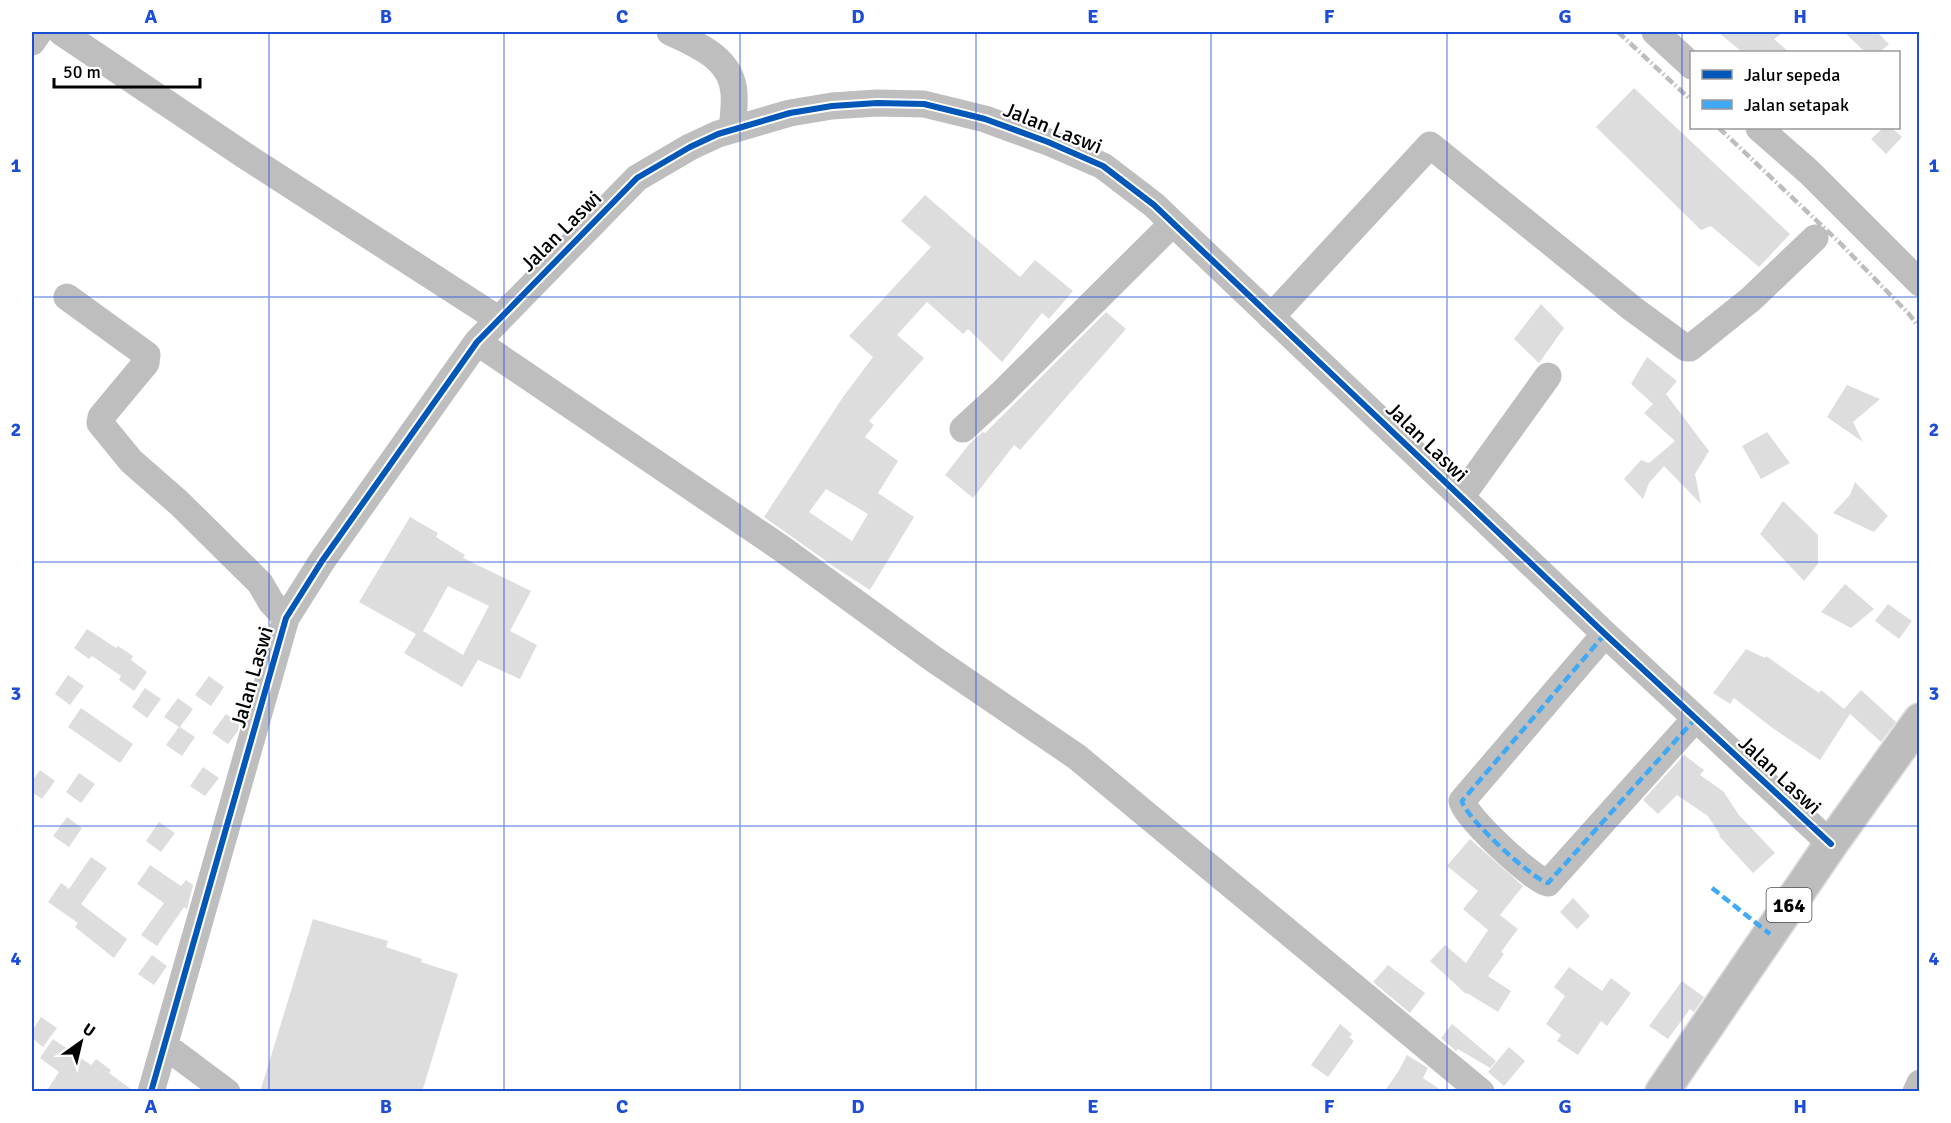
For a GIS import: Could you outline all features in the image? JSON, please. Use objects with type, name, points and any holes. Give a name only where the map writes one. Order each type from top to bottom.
[{"type":"main road","name":"164","points":[[1662,1092],[1831,844],[1920,720]]},
{"type":"street","points":[[32,42],[39,32]]},
{"type":"street","points":[[62,32],[244,155],[498,319]]},
{"type":"street","points":[[670,32],[701,46],[717,57],[729,74],[734,91],[732,130]]},
{"type":"street","points":[[1655,32],[1690,64]]},
{"type":"street","name":"Jalan Laswi","points":[[152,1092],[286,618],[322,561],[477,342],[637,178],[690,147],[718,134],[789,113],[832,106],[877,103],[924,104],[985,119],[1048,142],[1103,166],[1154,205],[1695,719],[1831,844]]},
{"type":"street","points":[[1760,129],[1809,172],[1920,283]]},
{"type":"street","points":[[1271,316],[1430,145],[1686,348],[1690,348],[1751,299],[1815,238]]},
{"type":"street","points":[[963,429],[1173,223]]},
{"type":"street","points":[[67,297],[147,355],[146,363],[101,417],[99,423],[103,429],[131,461],[179,503],[260,584],[271,602],[286,618]]},
{"type":"street","points":[[477,342],[781,548],[932,658],[1077,757],[1481,1092]]},
{"type":"street","points":[[1461,497],[1548,376]]},
{"type":"street","points":[[1605,634],[1462,801],[1462,806],[1474,821],[1517,862],[1535,878],[1548,883],[1695,719]]},
{"type":"street","points":[[164,1045],[227,1092]]},
{"type":"street","points":[[1916,1092],[1920,1083]]},
{"type":"building","points":[[1718,32],[1784,32],[1774,39],[1788,51],[1741,51]]},
{"type":"building","points":[[1844,32],[1877,32],[1889,44],[1881,51],[1864,51]]},
{"type":"building","points":[[1634,88],[1790,234],[1759,267],[1711,226],[1701,230],[1596,127]]},
{"type":"building","points":[[1882,129],[1893,129],[1902,137],[1886,154],[1871,139]]},
{"type":"building","points":[[925,195],[1020,277],[1035,260],[1073,291],[1049,319],[1042,313],[1002,362],[968,329],[963,334],[927,302],[897,335],[924,358],[869,421],[874,425],[865,437],[898,461],[878,493],[914,517],[870,590],[764,517],[843,397],[873,357],[849,336],[931,247],[901,221]],"holes":[[[826,489],[868,514],[852,541],[809,512]]]},
{"type":"building","points":[[1541,304],[1564,328],[1539,363],[1514,339]]},
{"type":"building","points":[[1106,312],[1126,329],[1020,450],[1014,445],[973,498],[945,475],[970,443],[983,432],[985,433]]},
{"type":"building","points":[[1647,357],[1677,381],[1666,394],[1709,451],[1695,474],[1701,504],[1664,466],[1649,483],[1643,499],[1624,479],[1641,460],[1649,463],[1675,441],[1644,413],[1653,404],[1631,384]]},
{"type":"building","points":[[1847,385],[1880,399],[1853,422],[1863,442],[1827,417]]},
{"type":"building","points":[[1767,432],[1790,463],[1761,479],[1742,446]]},
{"type":"building","points":[[1855,482],[1888,516],[1874,532],[1833,513],[1850,495]]},
{"type":"building","points":[[1783,501],[1818,535],[1818,564],[1804,581],[1760,534]]},
{"type":"building","points":[[410,517],[438,533],[436,537],[465,555],[463,558],[531,591],[510,631],[537,645],[520,679],[478,660],[462,687],[404,653],[416,634],[359,602]],"holes":[[[448,586],[489,606],[463,655],[423,631]]]},
{"type":"building","points":[[1845,584],[1874,609],[1851,628],[1821,612]]},
{"type":"building","points":[[1888,604],[1912,621],[1899,639],[1875,621]]},
{"type":"building","points":[[87,629],[133,656],[131,660],[147,672],[134,691],[119,680],[121,676],[92,656],[89,659],[74,648]]},
{"type":"building","points":[[1746,649],[1765,658],[1766,656],[1819,693],[1821,690],[1844,709],[1861,690],[1896,722],[1881,742],[1850,714],[1820,760],[1771,727],[1734,698],[1730,704],[1713,693]]},
{"type":"building","points":[[68,675],[84,686],[70,705],[55,694]]},
{"type":"building","points":[[209,676],[224,687],[211,706],[195,695]]},
{"type":"building","points":[[145,688],[161,699],[147,718],[132,707]]},
{"type":"building","points":[[178,698],[193,709],[180,727],[195,737],[182,756],[166,745],[179,727],[164,717]]},
{"type":"building","points":[[81,708],[133,744],[120,763],[68,727]]},
{"type":"building","points":[[226,714],[239,724],[238,731],[228,744],[212,733]]},
{"type":"building","points":[[1684,755],[1704,770],[1700,775],[1723,791],[1739,815],[1775,853],[1753,873],[1719,836],[1708,816],[1677,795],[1658,814],[1643,800]]},
{"type":"building","points":[[203,767],[219,778],[205,796],[190,786]]},
{"type":"building","points":[[40,770],[55,781],[42,799],[32,792],[32,781]]},
{"type":"building","points":[[79,773],[95,784],[81,803],[66,792]]},
{"type":"building","points":[[67,817],[82,828],[69,847],[53,836]]},
{"type":"building","points":[[159,822],[175,833],[161,852],[146,841]]},
{"type":"building","points":[[1470,839],[1523,886],[1500,915],[1518,929],[1501,952],[1504,954],[1488,976],[1511,991],[1498,1012],[1466,994],[1430,961],[1445,945],[1466,963],[1488,930],[1463,909],[1478,891],[1447,866]]},
{"type":"building","points":[[91,857],[107,868],[81,904],[127,939],[114,958],[75,927],[78,923],[48,902],[61,883],[69,889]]},
{"type":"building","points":[[150,865],[181,886],[186,880],[193,885],[187,909],[184,907],[157,946],[141,935],[164,903],[137,884]]},
{"type":"building","points":[[1573,898],[1590,916],[1577,929],[1560,912]]},
{"type":"building","points":[[313,919],[388,941],[386,947],[458,974],[422,1092],[260,1092]]},
{"type":"building","points":[[152,955],[167,966],[154,985],[138,974]]},
{"type":"building","points":[[1388,965],[1425,993],[1410,1013],[1373,982]]},
{"type":"building","points":[[1569,967],[1602,991],[1611,978],[1631,993],[1607,1026],[1601,1021],[1578,1055],[1557,1041],[1561,1035],[1546,1024],[1565,996],[1554,987]]},
{"type":"building","points":[[1682,981],[1704,997],[1694,1012],[1690,1009],[1668,1039],[1649,1026]]},
{"type":"building","points":[[41,1017],[57,1028],[43,1047],[32,1038],[32,1031]]},
{"type":"building","points":[[1340,1024],[1352,1034],[1349,1037],[1354,1041],[1328,1077],[1311,1065]]},
{"type":"building","points":[[1452,1024],[1496,1061],[1490,1068],[1458,1049],[1456,1051],[1441,1038]]},
{"type":"building","points":[[53,1039],[91,1065],[96,1059],[111,1070],[109,1073],[135,1092],[46,1092],[59,1072],[40,1058]]},
{"type":"building","points":[[1509,1047],[1525,1061],[1504,1086],[1488,1072]]},
{"type":"building","points":[[1407,1055],[1428,1068],[1423,1078],[1444,1092],[1384,1092]]},
{"type":"railway","points":[[1618,32],[1690,99]]},
{"type":"railway","points":[[1720,129],[1839,242],[1920,328]]},
{"type":"marked path","points":[[1605,634],[1462,801],[1486,833],[1529,871],[1548,883],[1695,719]]},
{"type":"marked path","points":[[1712,888],[1770,934]]},
{"type":"cycle path","points":[[151,1092],[286,618],[322,561],[477,342],[637,178],[690,147],[718,134],[790,113],[832,106],[877,103],[924,104],[985,119],[1048,142],[1103,166],[1154,205],[1605,634],[1831,844]]}]
